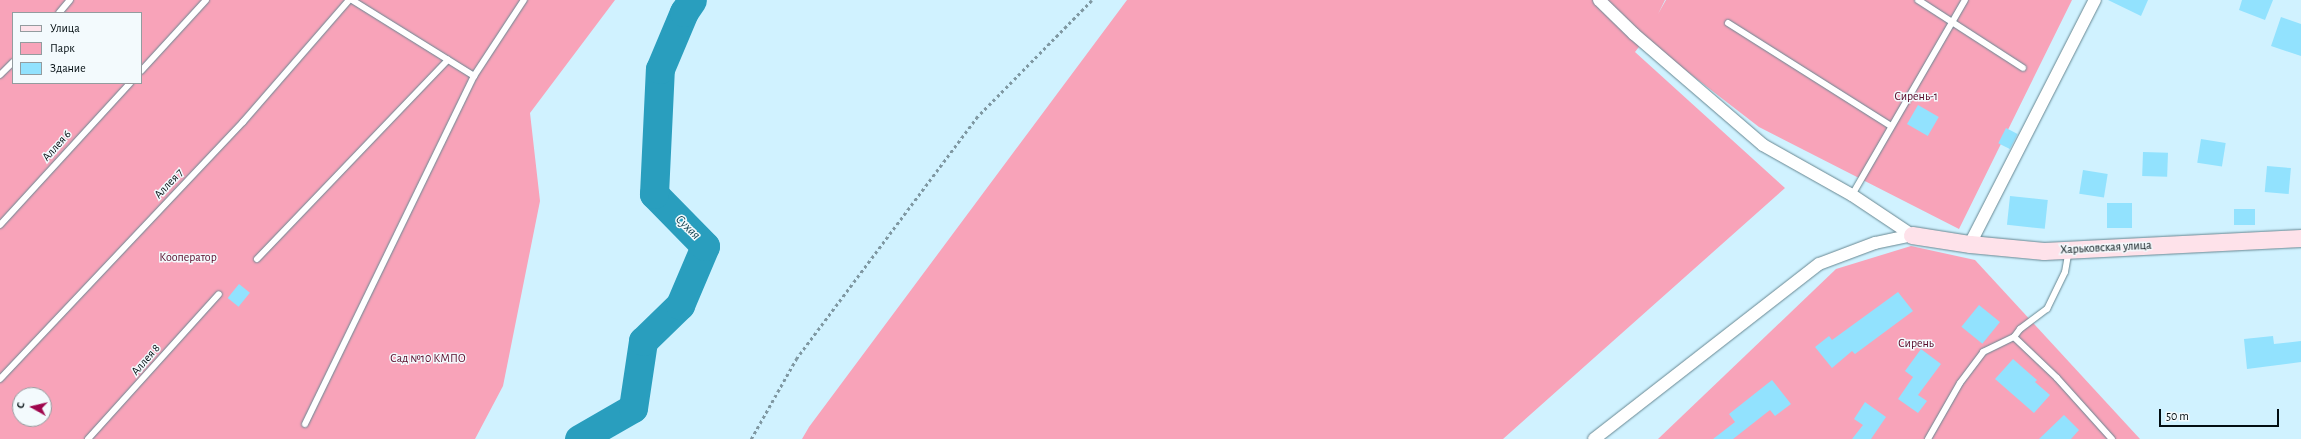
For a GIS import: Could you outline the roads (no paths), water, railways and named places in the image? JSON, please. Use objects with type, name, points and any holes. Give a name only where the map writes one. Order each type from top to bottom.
[{"type":"street","points":[[1599,0],[1634,34],[1763,145],[1852,195],[1912,234]]},
{"type":"street","points":[[1970,244],[2095,0]]},
{"type":"street","points":[[1594,439],[1819,264],[1875,243],[1912,234]]},
{"type":"street","name":"Харьковская улица","points":[[1912,234],[1970,244],[2044,251],[2301,238]]},
{"type":"lane","points":[[60,12],[70,0]]},
{"type":"lane","points":[[142,70],[206,0]]},
{"type":"lane","name":"Аллея 7","points":[[0,379],[243,122],[349,0]]},
{"type":"lane","points":[[352,0],[474,76]]},
{"type":"lane","points":[[305,424],[474,76],[524,0]]},
{"type":"lane","points":[[1918,0],[1953,21],[2023,68]]},
{"type":"lane","points":[[1852,195],[1965,0]]},
{"type":"lane","points":[[1728,23],[1891,126]]},
{"type":"lane","points":[[257,259],[448,60]]},
{"type":"lane","points":[[0,75],[12,63]]},
{"type":"lane","name":"Аллея 6","points":[[0,224],[129,84]]},
{"type":"lane","points":[[1928,439],[1960,383],[1983,352],[2014,337],[2020,329],[2047,310],[2066,272],[2069,250]]},
{"type":"lane","name":"Аллея 8","points":[[88,439],[219,294]]},
{"type":"lane","points":[[2014,337],[2057,378],[2112,439]]},
{"type":"waterway","name":"Сухая","points":[[579,439],[633,408],[643,341],[680,305],[705,246],[654,194],[660,69],[684,12],[692,0]]},
{"type":"park label","name":"Сирень-1","points":[[1916,97]]},
{"type":"park label","name":"Кооператор","points":[[188,258]]},
{"type":"park label","name":"Сирень","points":[[1916,344]]},
{"type":"park label","name":"Сад №10 КМПО","points":[[428,359]]}]
